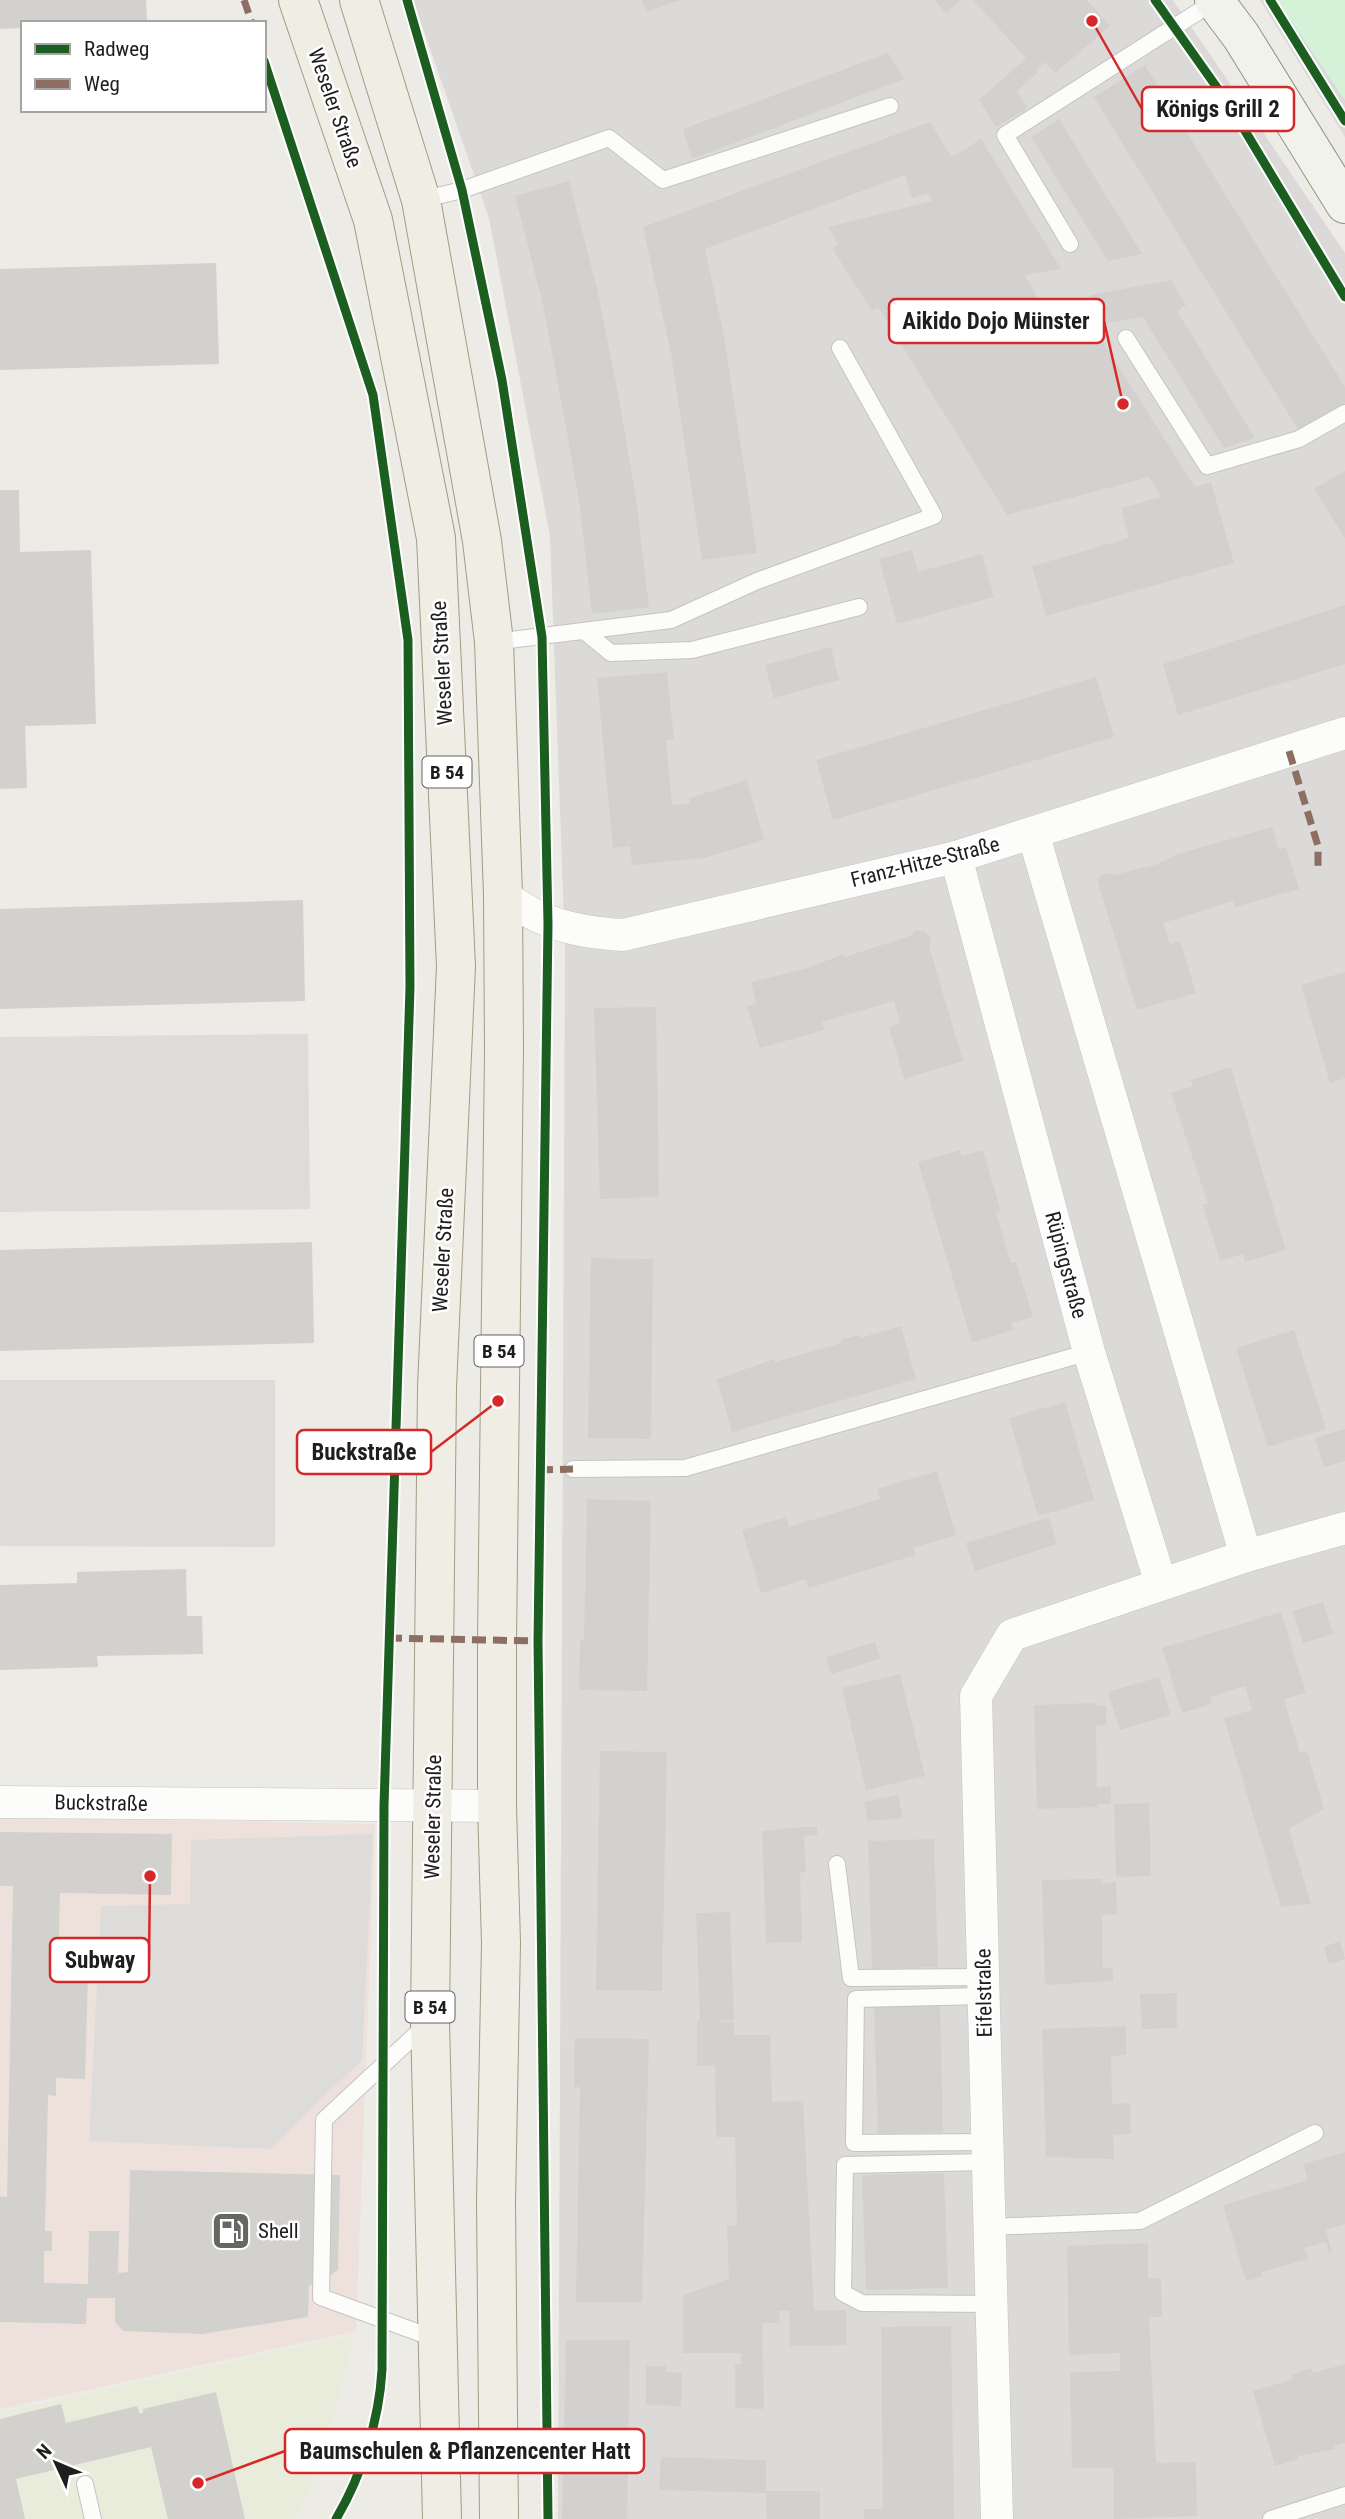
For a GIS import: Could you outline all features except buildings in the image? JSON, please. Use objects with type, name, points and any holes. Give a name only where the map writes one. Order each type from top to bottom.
[{"type":"main road","name":"Weseler Straße","points":[[298,0],[373,220],[436,538],[456,966],[437,1387],[430,2021],[442,2519]]},
{"type":"main road","name":"B 54","points":[[359,0],[421,200],[482,541],[494,642],[503,895],[497,1806],[501,1943],[496,2201],[499,2519]]},
{"type":"main road","points":[[1214,0],[1241,36],[1345,204]]},
{"type":"street","name":"Franz-Hitze-Straße","points":[[503,895],[548,924],[581,933],[623,935],[956,857],[1345,733]]},
{"type":"street","points":[[1033,833],[1246,1556]]},
{"type":"street","name":"Rüpingstraße","points":[[956,857],[1089,1352],[1161,1584]]},
{"type":"street","points":[[1161,1584],[1345,1528]]},
{"type":"street","name":"Eifelstraße","points":[[997,2519],[976,1696],[1012,1635],[1161,1584]]},
{"type":"street","name":"Buckstraße","points":[[0,1802],[433,1808],[497,1806]]},
{"type":"lane","points":[[1070,244],[1005,135],[1214,0]]},
{"type":"lane","points":[[421,200],[462,190],[609,138],[663,180],[890,106]]},
{"type":"lane","points":[[1126,338],[1207,466],[1299,439],[1345,413]]},
{"type":"lane","points":[[494,642],[671,620],[757,582],[934,516],[840,348]]},
{"type":"lane","points":[[584,631],[611,653],[692,650],[859,607]]},
{"type":"lane","points":[[573,1469],[685,1468],[1089,1352]]},
{"type":"lane","points":[[837,1864],[851,1978],[983,1987]]},
{"type":"lane","points":[[983,1987],[856,1999],[854,2143],[988,2152]]},
{"type":"lane","points":[[430,2021],[324,2120],[321,2297],[436,2339]]},
{"type":"lane","points":[[989,2227],[1140,2221],[1315,2133]]},
{"type":"lane","points":[[988,2152],[845,2165],[843,2293],[862,2303],[992,2304]]},
{"type":"lane","points":[[85,2484],[93,2519]]},
{"type":"lane","points":[[1271,2519],[1345,2495]]},
{"type":"shaded area","points":[[413,0],[1173,0],[1345,253],[1345,2519],[558,2519],[565,948],[550,536],[489,218]]},
{"type":"shaded area","points":[[1260,0],[1345,0],[1345,137]]},
{"type":"shaded area","points":[[308,1034],[310,1209],[0,1212],[0,1037]]},
{"type":"shaded area","points":[[0,1380],[275,1380],[275,1547],[0,1546]]},
{"type":"shaded area","points":[[0,1817],[375,1824],[356,2331],[0,2409]]},
{"type":"shaded area","points":[[373,1834],[362,2060],[270,2149],[89,2141],[101,1906],[190,1904],[191,1840]]},
{"type":"green space","points":[[1277,0],[1345,0],[1345,100]]},
{"type":"green space","points":[[354,2335],[329,2433],[304,2504],[295,2519],[0,2519],[0,2413]]},
{"type":"marked path","points":[[244,0],[251,21]]},
{"type":"marked path","points":[[1289,751],[1318,846],[1318,871]]},
{"type":"marked path","points":[[539,1470],[573,1469]]},
{"type":"marked path","points":[[388,1638],[538,1641]]},
{"type":"cycle path","points":[[407,0],[462,190],[502,380],[542,637],[548,924],[538,1641],[548,2519]]},
{"type":"cycle path","points":[[1155,0],[1230,106],[1345,297]]},
{"type":"cycle path","points":[[1270,0],[1345,121]]},
{"type":"cycle path","points":[[266,67],[373,395],[408,640],[410,987],[384,1806],[382,2370],[368,2447],[354,2484],[336,2519]]},
{"type":"place","name":"Königs Grill 2","points":[[1092,21]]},
{"type":"place","name":"Aikido Dojo Münster","points":[[1123,404]]},
{"type":"place","name":"Buckstraße","points":[[498,1401]]},
{"type":"place","name":"Subway","points":[[150,1876]]},
{"type":"place","name":"Shell","points":[[231,2231]]},
{"type":"place","name":"Baumschulen & Pflanzencenter Hatt","points":[[198,2483]]}]
